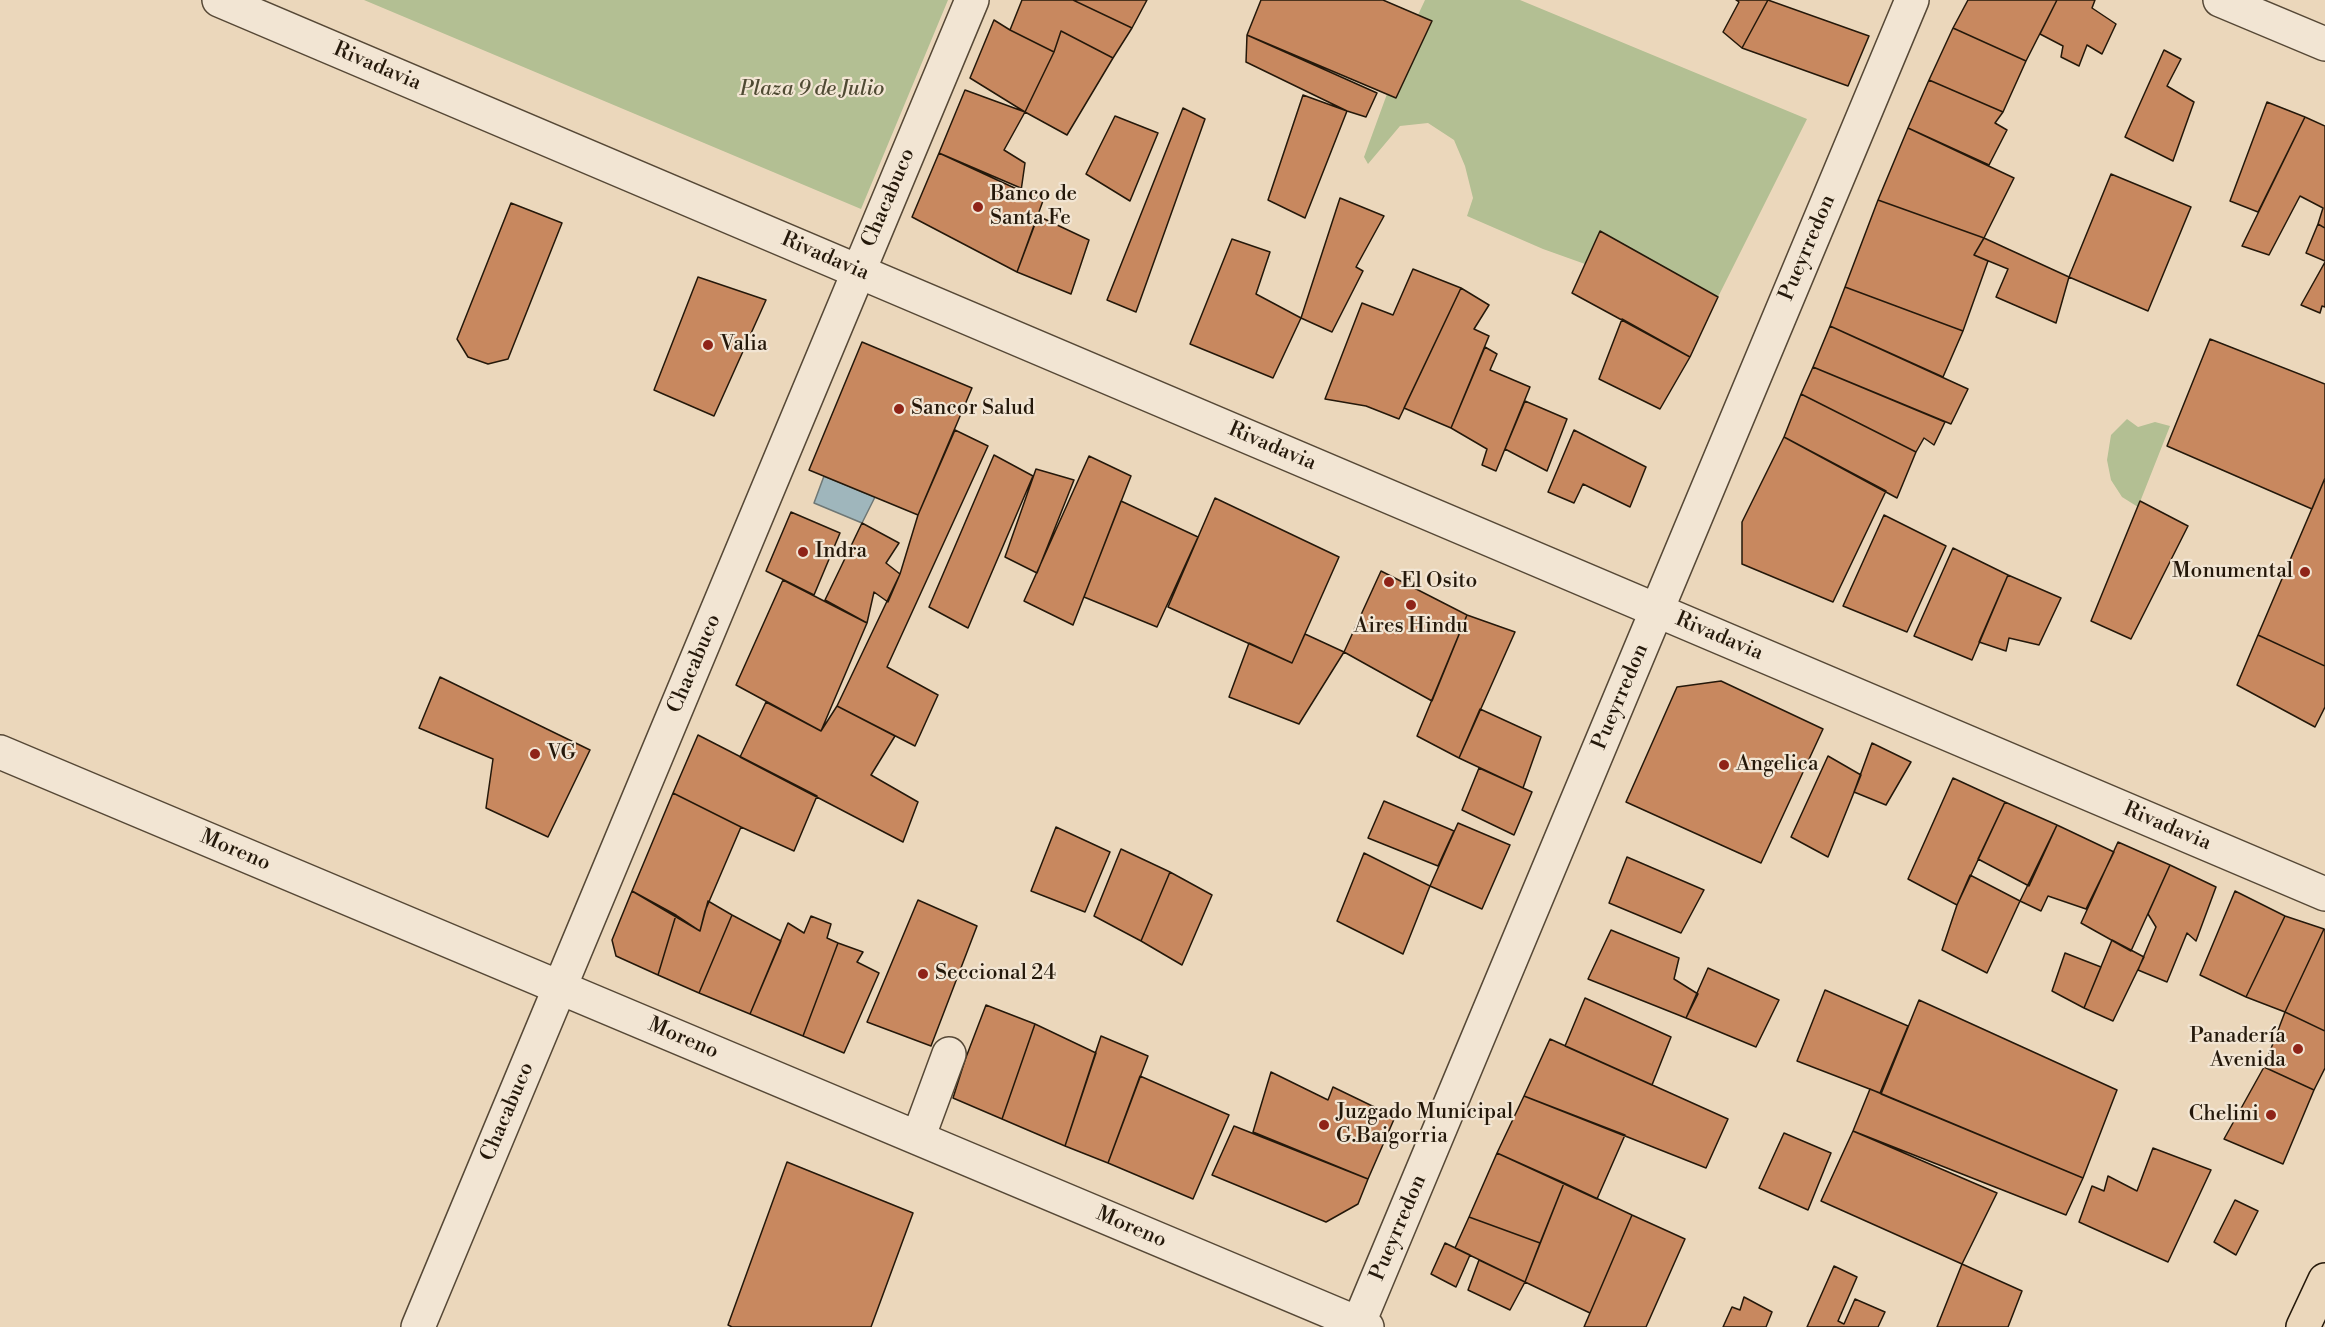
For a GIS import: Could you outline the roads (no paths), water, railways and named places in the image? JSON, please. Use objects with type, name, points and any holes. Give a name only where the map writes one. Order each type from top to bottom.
[{"type":"main road","points":[[2303,1327],[2325,1280]]},
{"type":"street","name":"Rivadavia","points":[[219,0],[2325,894]]},
{"type":"street","name":"Chacabuco","points":[[418,1327],[972,0]]},
{"type":"street","name":"Pueyrredon","points":[[1361,1326],[1912,0]]},
{"type":"street","points":[[2220,0],[2325,44]]},
{"type":"street","name":"Moreno","points":[[0,752],[1361,1326]]},
{"type":"street","points":[[918,1138],[949,1054]]},
{"type":"water","points":[[824,476],[875,497],[862,523],[814,503]]},
{"type":"place","name":"Banco de Santa Fe","points":[[978,207]]},
{"type":"place","name":"Valia","points":[[708,345]]},
{"type":"place","name":"Sancor Salud","points":[[899,409]]},
{"type":"place","name":"Indra","points":[[803,552]]},
{"type":"place","name":"Monumental","points":[[2305,572]]},
{"type":"place","name":"El Osito","points":[[1389,582]]},
{"type":"place","name":"Aires Hindu","points":[[1411,605]]},
{"type":"place","name":"VG","points":[[535,754]]},
{"type":"place","name":"Angelica","points":[[1724,765]]},
{"type":"place","name":"Seccional 24","points":[[923,974]]},
{"type":"place","name":"Panadería Avenida","points":[[2298,1049]]},
{"type":"place","name":"Chelini","points":[[2271,1115]]},
{"type":"place","name":"Juzgado Municipal G.Baigorria","points":[[1324,1125]]},
{"type":"park label","name":"Plaza 9 de Julio","points":[[812,90]]}]
